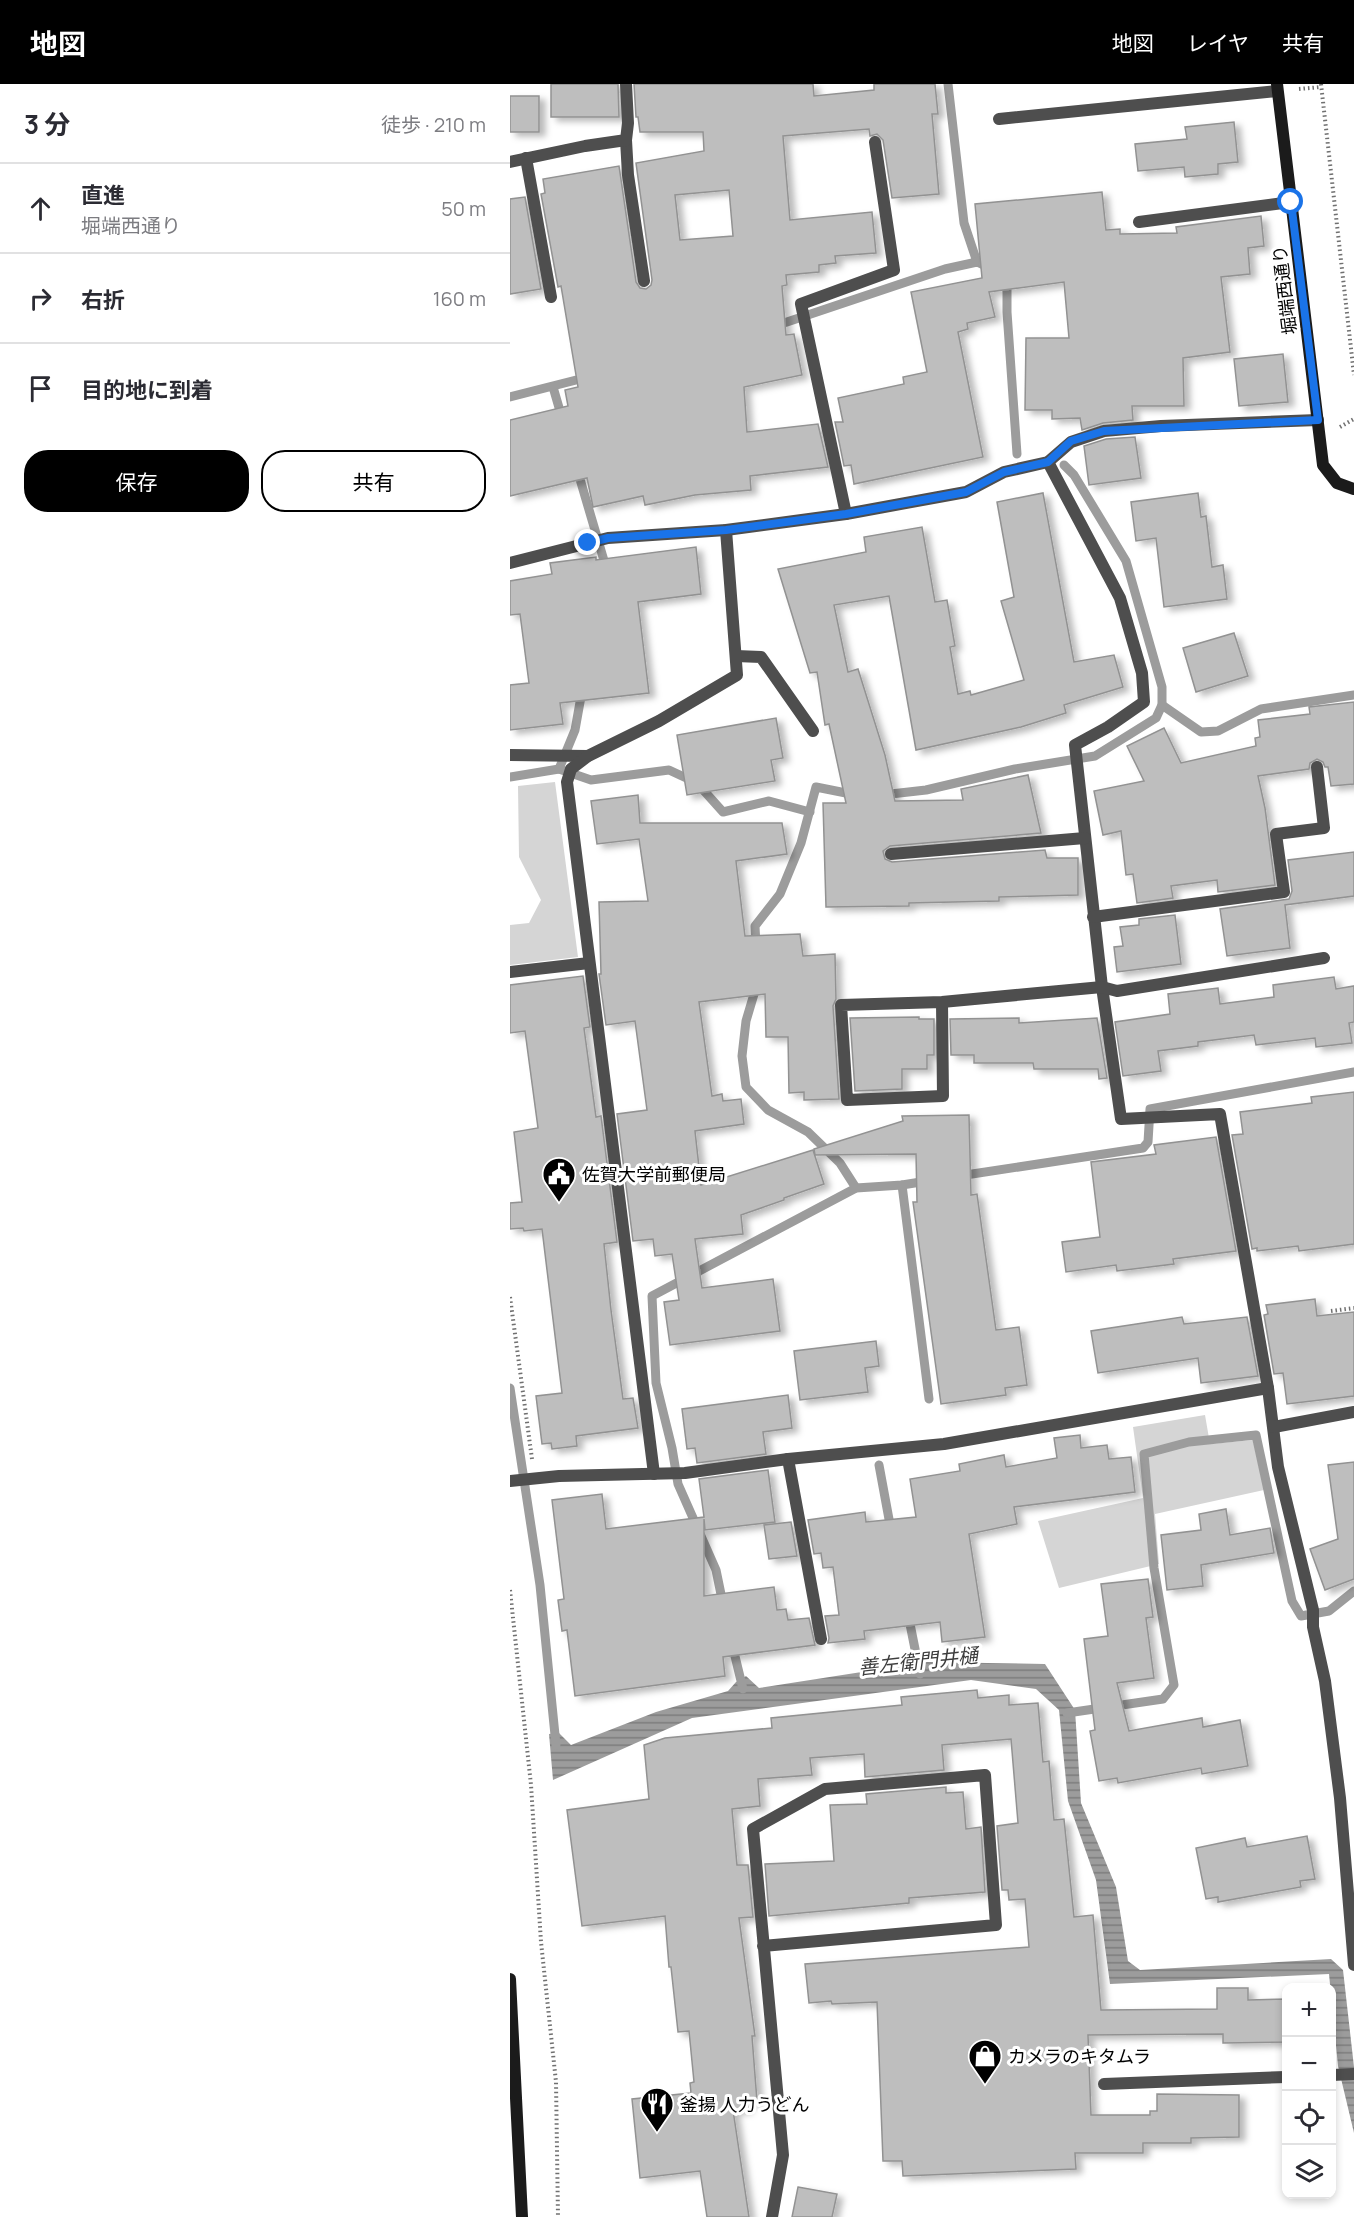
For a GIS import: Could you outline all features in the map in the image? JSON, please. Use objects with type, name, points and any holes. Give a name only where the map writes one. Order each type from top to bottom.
[{"type":"street","points":[[626,84],[628,175],[644,281]]},
{"type":"street","points":[[999,119],[1277,87]]},
{"type":"street","name":"堀端西通り","points":[[1277,87],[1323,465],[1337,483],[1354,489]]},
{"type":"street","points":[[510,162],[626,140]]},
{"type":"street","points":[[846,514],[801,304],[894,270],[875,142]]},
{"type":"street","points":[[526,158],[551,297]]},
{"type":"street","points":[[1139,222],[1291,202]]},
{"type":"street","points":[[510,563],[608,538],[726,530],[846,514],[966,492],[1004,472],[1048,462],[1071,441],[1104,431],[1318,420]]},
{"type":"street","points":[[1048,462],[1120,598],[1142,673],[1144,702],[1108,727],[1076,744],[1102,987],[1121,1119],[1220,1114],[1268,1388],[1278,1467],[1312,1615],[1324,1682],[1340,1798],[1354,1965]]},
{"type":"street","points":[[660,1474],[589,963],[567,782],[571,769],[588,756],[659,721],[737,675],[726,530]]},
{"type":"street","points":[[736,656],[761,657],[813,731]]},
{"type":"street","points":[[510,755],[588,756]]},
{"type":"street","points":[[1094,917],[1284,892],[1276,834],[1324,828],[1317,767]]},
{"type":"street","points":[[891,854],[1085,838]]},
{"type":"street","points":[[942,1002],[943,1096],[847,1100],[841,1005],[942,1002],[1102,987],[1117,991],[1324,958]]},
{"type":"street","points":[[510,972],[589,963]]},
{"type":"street","points":[[514,1480],[559,1476],[685,1473],[944,1444],[1268,1388]]},
{"type":"street","points":[[1274,1427],[1354,1412]]},
{"type":"street","points":[[788,1460],[821,1639]]},
{"type":"street","points":[[763,1946],[996,1925],[985,1775],[825,1789],[753,1829],[763,1946],[783,2155],[772,2217]]},
{"type":"street","points":[[510,1979],[522,2217]]},
{"type":"street","points":[[1336,2075],[1354,2074]]},
{"type":"street","points":[[1104,2084],[1282,2077]]},
{"type":"path","points":[[1321,84],[1354,375]]},
{"type":"path","points":[[1340,428],[1354,419]]},
{"type":"path","points":[[510,1297],[535,1478]]},
{"type":"path","points":[[1331,1311],[1354,1308]]},
{"type":"path","points":[[510,1590],[531,1785],[541,1942],[556,2082],[558,2217]]},
{"type":"shaded area","points":[[555,782],[578,957],[510,965],[510,925],[529,923],[541,900],[519,857],[518,786]]},
{"type":"shaded area","points":[[1205,1415],[1210,1444],[1253,1440],[1264,1490],[1155,1514],[1159,1564],[1059,1588],[1038,1521],[1143,1498],[1133,1427]]},
{"type":"shaded area","points":[[926,1662],[1045,1664],[1075,1710],[1081,1803],[1116,1887],[1128,1961],[1140,1970],[1331,1959],[1343,1970],[1354,2067],[1354,2133],[1338,2066],[1336,1983],[1330,1983],[1329,1974],[1110,1984],[1096,1880],[1068,1801],[1059,1710],[1036,1689],[971,1680],[692,1718],[553,1780],[549,1734],[559,1733],[571,1745],[656,1712],[728,1691],[746,1676],[759,1688]]},
{"type":"building","points":[[551,84],[618,84],[619,117],[551,117]]},
{"type":"building","points":[[634,84],[813,84],[814,96],[874,90],[874,84],[935,84],[938,114],[932,114],[939,194],[892,198],[883,140],[877,134],[870,136],[869,129],[783,136],[790,220],[872,212],[876,253],[835,256],[836,263],[819,265],[819,272],[786,275],[787,285],[782,286],[786,335],[794,334],[802,375],[744,387],[747,432],[818,424],[828,467],[750,476],[751,490],[695,495],[645,505],[643,496],[593,507],[587,478],[510,496],[510,420],[568,406],[565,390],[578,387],[561,286],[558,287],[541,194],[545,193],[543,179],[619,166],[636,282],[640,288],[646,289],[651,285],[652,280],[636,163],[704,151],[703,132],[640,132],[638,117],[636,117]],"holes":[[[729,190],[733,236],[680,240],[675,195]]]},
{"type":"building","points":[[510,96],[539,96],[539,132],[510,132]]},
{"type":"building","points":[[1234,122],[1238,162],[1218,164],[1218,174],[1185,177],[1184,167],[1138,171],[1135,144],[1187,139],[1185,127]]},
{"type":"building","points":[[1102,192],[1106,230],[1120,229],[1120,234],[1177,233],[1176,227],[1261,216],[1264,246],[1248,248],[1250,274],[1221,277],[1230,352],[1183,358],[1184,406],[1132,406],[1133,420],[1103,423],[1082,430],[1080,418],[1052,419],[1052,410],[1025,410],[1026,338],[1069,338],[1064,282],[989,292],[995,317],[967,323],[968,329],[958,332],[983,457],[854,484],[851,465],[844,466],[835,422],[843,422],[838,398],[904,384],[903,377],[927,372],[911,292],[982,278],[975,204]]},
{"type":"building","points":[[525,197],[541,289],[510,294],[510,199]]},
{"type":"building","points":[[1283,354],[1288,402],[1239,406],[1234,359]]},
{"type":"building","points":[[1135,437],[1141,478],[1089,485],[1084,446],[1106,439]]},
{"type":"building","points":[[1043,493],[1074,662],[1114,655],[1123,687],[1064,705],[1066,713],[1021,727],[916,750],[889,596],[834,605],[848,672],[858,669],[885,755],[895,801],[963,800],[961,789],[1028,775],[1041,833],[890,846],[883,851],[885,859],[892,862],[1045,850],[1047,858],[1078,858],[1078,895],[999,897],[999,901],[909,903],[909,906],[826,907],[823,803],[846,803],[829,724],[825,725],[817,672],[810,673],[778,569],[866,552],[864,537],[922,527],[935,602],[947,600],[955,646],[950,647],[958,694],[970,691],[971,695],[1024,680],[1001,601],[1014,597],[997,502]]},
{"type":"building","points":[[1198,493],[1201,517],[1206,516],[1212,567],[1223,565],[1227,599],[1164,607],[1156,538],[1136,541],[1131,502]]},
{"type":"building","points":[[696,547],[701,594],[638,602],[649,693],[560,703],[563,724],[510,730],[510,685],[529,683],[520,614],[510,615],[510,581],[552,574],[550,563],[596,557],[596,560]]},
{"type":"building","points":[[1234,633],[1248,676],[1196,692],[1183,648]]},
{"type":"building","points":[[1354,702],[1354,784],[1331,786],[1328,767],[1317,759],[1310,763],[1309,769],[1258,776],[1265,808],[1275,885],[1218,892],[1217,880],[1171,886],[1173,898],[1137,903],[1133,874],[1126,875],[1121,831],[1103,835],[1094,791],[1144,781],[1127,746],[1164,728],[1181,763],[1256,746],[1255,738],[1260,737],[1258,720],[1310,714],[1309,707]]},
{"type":"building","points":[[776,718],[783,758],[771,760],[775,781],[687,795],[677,735]]},
{"type":"building","points":[[638,795],[640,823],[782,823],[787,854],[736,861],[745,936],[800,934],[803,956],[835,954],[836,999],[833,1006],[839,1099],[804,1100],[804,1092],[789,1093],[788,1037],[766,1037],[765,994],[699,1002],[712,1096],[722,1094],[723,1101],[741,1099],[744,1124],[695,1131],[701,1185],[813,1150],[824,1184],[741,1215],[743,1234],[695,1239],[702,1288],[773,1279],[780,1331],[670,1345],[664,1302],[679,1300],[672,1254],[655,1256],[653,1239],[633,1241],[617,1114],[647,1110],[635,1021],[606,1025],[599,974],[601,974],[599,902],[648,901],[639,839],[597,844],[591,801]]},
{"type":"building","points":[[1354,852],[1354,896],[1285,905],[1290,948],[1227,956],[1220,909],[1289,899],[1292,891],[1288,860]]},
{"type":"building","points":[[1175,915],[1181,964],[1117,972],[1114,947],[1123,946],[1120,927],[1139,925],[1139,919]]},
{"type":"building","points":[[583,976],[590,1027],[584,1028],[596,1117],[601,1116],[617,1242],[604,1244],[611,1310],[623,1399],[633,1398],[638,1428],[576,1436],[577,1446],[552,1449],[551,1443],[542,1444],[536,1396],[562,1393],[542,1229],[524,1231],[523,1228],[510,1229],[510,1203],[522,1202],[514,1132],[538,1128],[525,1031],[510,1033],[510,985]]},
{"type":"building","points":[[1334,977],[1336,989],[1354,986],[1354,1022],[1349,1023],[1352,1043],[1316,1047],[1315,1038],[1256,1045],[1254,1035],[1198,1042],[1198,1046],[1158,1051],[1161,1071],[1123,1076],[1115,1022],[1170,1014],[1168,994],[1218,988],[1220,1004],[1274,997],[1273,985]]},
{"type":"building","points":[[919,1017],[919,1019],[934,1019],[934,1055],[927,1055],[927,1069],[902,1069],[902,1089],[855,1091],[850,1018]]},
{"type":"building","points":[[1019,1018],[1019,1023],[1097,1018],[1107,1078],[1099,1079],[1098,1069],[1034,1069],[1033,1063],[974,1063],[974,1055],[951,1055],[950,1019]]},
{"type":"building","points":[[1354,1092],[1354,1244],[1299,1251],[1298,1246],[1257,1251],[1257,1248],[1252,1249],[1232,1135],[1243,1134],[1240,1112],[1312,1103],[1311,1097]]},
{"type":"building","points":[[969,1115],[971,1195],[977,1194],[996,1330],[1019,1327],[1027,1385],[1005,1388],[1006,1395],[941,1404],[913,1202],[917,1202],[916,1154],[815,1155],[814,1149],[903,1121],[902,1116]]},
{"type":"building","points":[[1216,1137],[1236,1251],[1173,1259],[1174,1264],[1117,1271],[1116,1265],[1066,1272],[1062,1242],[1100,1237],[1091,1162],[1156,1154],[1154,1145]]},
{"type":"building","points":[[1315,1299],[1317,1316],[1354,1312],[1354,1396],[1287,1404],[1283,1373],[1274,1374],[1264,1315],[1268,1314],[1266,1305]]},
{"type":"building","points":[[1182,1317],[1184,1324],[1247,1317],[1258,1376],[1201,1383],[1198,1358],[1098,1373],[1091,1331]]},
{"type":"building","points":[[876,1341],[879,1366],[865,1368],[868,1392],[800,1400],[794,1351]]},
{"type":"building","points":[[788,1395],[792,1428],[763,1432],[766,1454],[697,1463],[695,1448],[687,1449],[682,1409]]},
{"type":"building","points":[[1080,1435],[1081,1448],[1107,1445],[1109,1459],[1131,1457],[1135,1492],[1014,1507],[1017,1524],[969,1534],[985,1637],[942,1642],[940,1622],[864,1631],[865,1639],[828,1643],[825,1616],[839,1615],[833,1567],[823,1568],[821,1553],[814,1554],[808,1520],[865,1512],[866,1522],[916,1517],[910,1479],[960,1471],[959,1464],[1004,1455],[1006,1467],[1057,1458],[1054,1438]]},
{"type":"building","points":[[1354,1462],[1354,1579],[1325,1590],[1310,1549],[1338,1539],[1328,1465]]},
{"type":"building","points":[[768,1470],[775,1522],[705,1530],[704,1519],[704,1596],[774,1587],[777,1610],[786,1609],[788,1620],[809,1618],[815,1645],[723,1657],[725,1676],[575,1696],[567,1630],[562,1631],[558,1600],[564,1599],[552,1500],[602,1494],[606,1529],[704,1517],[699,1479]]},
{"type":"building","points":[[1226,1509],[1230,1535],[1270,1528],[1274,1553],[1201,1565],[1203,1586],[1167,1590],[1161,1535],[1201,1530],[1199,1514]]},
{"type":"building","points":[[791,1522],[797,1556],[769,1559],[764,1525]]},
{"type":"building","points":[[1148,1579],[1153,1617],[1146,1618],[1154,1678],[1117,1683],[1129,1731],[1202,1718],[1203,1727],[1240,1720],[1248,1766],[1202,1774],[1201,1768],[1118,1783],[1117,1778],[1099,1781],[1090,1731],[1095,1730],[1084,1639],[1108,1636],[1101,1584]]},
{"type":"building","points":[[977,1690],[978,1698],[1009,1695],[1009,1705],[1038,1703],[1043,1762],[1049,1761],[1054,1820],[1064,1819],[1074,1917],[1093,1915],[1101,2010],[1217,2009],[1217,1988],[1248,1988],[1248,2000],[1282,1999],[1282,2042],[1223,2043],[1223,2034],[1088,2035],[1091,2115],[1150,2115],[1150,2111],[1157,2111],[1157,2094],[1239,2095],[1239,2137],[1191,2138],[1191,2143],[1143,2143],[1143,2153],[1075,2153],[1076,2169],[903,2176],[902,2161],[883,2161],[877,2002],[809,2003],[805,1964],[1029,1947],[1025,1899],[1009,1900],[1008,1890],[1002,1890],[997,1826],[1018,1823],[1011,1739],[942,1745],[944,1770],[865,1777],[864,1754],[810,1758],[812,1775],[758,1779],[760,1806],[732,1809],[737,1865],[748,1865],[753,1917],[739,1918],[755,2036],[752,2036],[757,2101],[746,2102],[746,2109],[733,2110],[749,2217],[707,2217],[700,2171],[640,2178],[632,2099],[691,2093],[690,2083],[694,2082],[689,2031],[678,2032],[665,1916],[582,1926],[567,1810],[649,1799],[644,1745],[665,1738],[772,1728],[771,1718],[902,1705],[901,1697]]},
{"type":"building","points":[[946,1787],[946,1793],[963,1792],[966,1829],[981,1827],[985,1892],[909,1898],[909,1903],[769,1916],[765,1864],[834,1861],[830,1805],[867,1804],[866,1794]]},
{"type":"building","points":[[1307,1836],[1315,1879],[1300,1881],[1301,1887],[1218,1902],[1218,1897],[1206,1899],[1196,1848],[1245,1838],[1247,1847]]},
{"type":"building","points":[[798,2187],[837,2194],[832,2217],[792,2217]]},
{"type":"waterway","points":[[948,84],[964,223],[977,262]]},
{"type":"waterway","points":[[775,326],[945,269],[977,262],[990,268]]},
{"type":"waterway","points":[[1004,280],[1007,286],[1017,454]]},
{"type":"waterway","points":[[510,397],[588,377]]},
{"type":"waterway","points":[[553,387],[562,418]]},
{"type":"waterway","points":[[882,795],[926,790],[1015,769],[1095,756],[1156,718],[1162,705],[1162,687],[1126,561],[1074,475],[1064,465]]},
{"type":"waterway","points":[[577,469],[605,564],[604,571]]},
{"type":"waterway","points":[[559,769],[575,730],[582,691]]},
{"type":"waterway","points":[[1162,705],[1201,732],[1218,731],[1261,709],[1354,695]]},
{"type":"waterway","points":[[510,777],[559,769],[591,780],[669,770],[697,783],[723,812],[769,801],[810,812]]},
{"type":"waterway","points":[[756,947],[755,926],[780,894],[801,843],[816,787],[856,795]]},
{"type":"waterway","points":[[757,984],[746,1021],[742,1056],[746,1087],[768,1110],[808,1132],[840,1163],[856,1188]]},
{"type":"waterway","points":[[959,1176],[1143,1148],[1148,1142],[1150,1109],[1354,1072]]},
{"type":"waterway","points":[[723,1604],[716,1570],[678,1484],[656,1383],[652,1296],[856,1188],[927,1181]]},
{"type":"waterway","points":[[902,1185],[929,1399]]},
{"type":"waterway","name":"善左衛門井樋","points":[[510,1388],[540,1585],[556,1745]]},
{"type":"waterway","points":[[1067,1713],[1163,1699],[1174,1685],[1154,1568],[1144,1454],[1189,1442],[1256,1435],[1292,1601],[1301,1616],[1329,1611],[1354,1591]]},
{"type":"waterway","points":[[879,1465],[891,1530]]},
{"type":"waterway","points":[[908,1614],[920,1674]]},
{"type":"waterway","points":[[732,1644],[743,1689]]},
{"type":"place","name":"佐賀大学前郵便局","points":[[559,1203]]},
{"type":"place","name":"カメラのキタムラ","points":[[985,2085]]},
{"type":"place","name":"釜揚 人力うどん","points":[[657,2133]]},
{"type":"route","points":[[588,543],[608,538],[726,530],[846,514],[966,492],[1004,472],[1048,462],[1071,441],[1104,431],[1161,426],[1318,420],[1291,202]]}]
